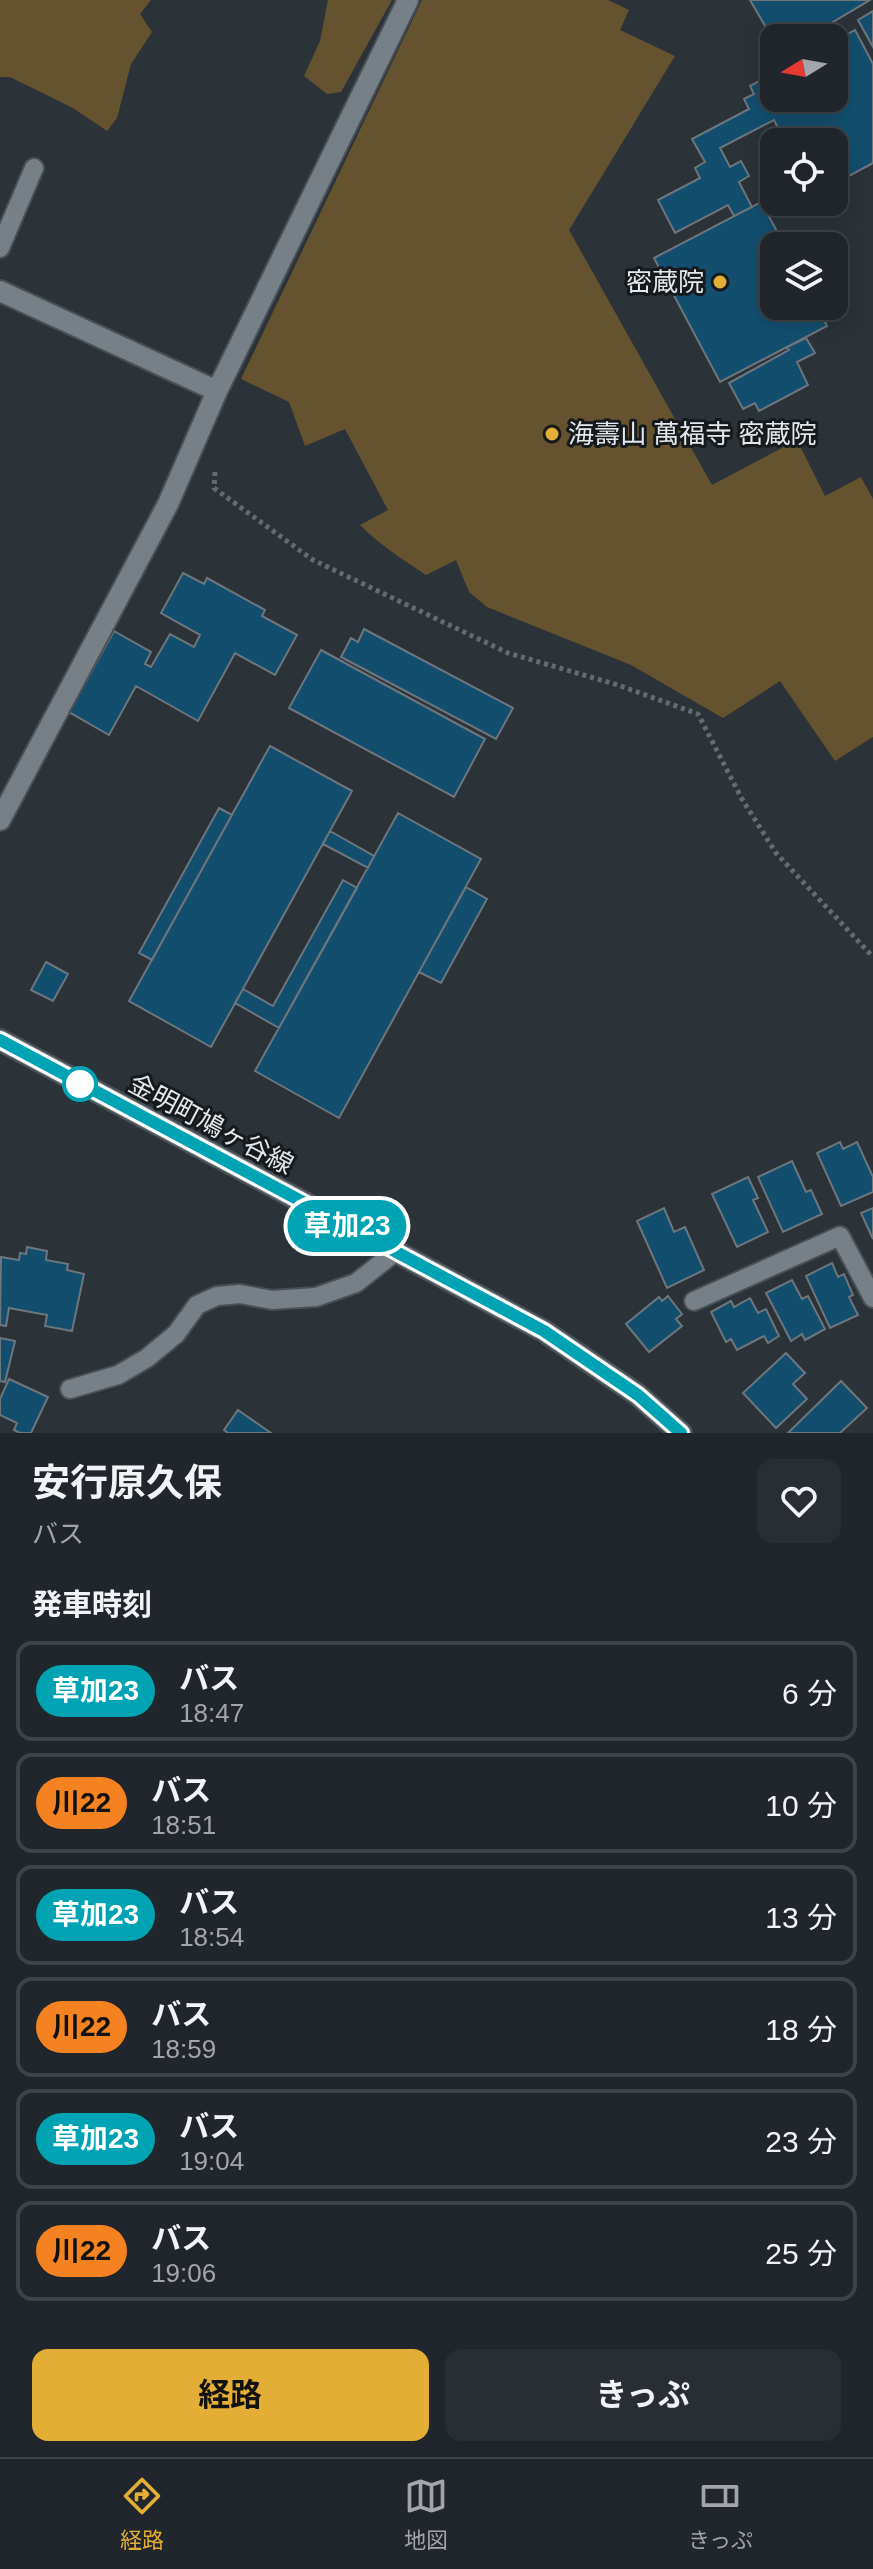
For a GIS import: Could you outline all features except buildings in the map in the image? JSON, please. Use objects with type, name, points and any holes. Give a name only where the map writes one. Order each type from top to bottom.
[{"type":"street","points":[[0,820],[168,504],[217,391],[408,0]]},
{"type":"street","points":[[0,291],[217,391]]},
{"type":"street","name":"金明町鳩ヶ谷線","points":[[0,1040],[544,1331],[638,1395],[681,1433]]},
{"type":"lane","points":[[0,248],[34,168]]},
{"type":"lane","points":[[694,1301],[840,1236],[873,1298]]},
{"type":"lane","points":[[70,1389],[118,1375],[147,1358],[176,1334],[197,1305],[217,1296],[240,1294],[272,1300],[316,1297],[356,1283],[395,1252]]},
{"type":"path","points":[[216,460],[214,488],[313,560],[508,653],[618,685],[698,714],[742,799],[776,853],[873,957]]},
{"type":"shaded area","points":[[0,0],[151,0],[140,14],[152,32],[131,64],[117,118],[107,131],[73,108],[10,77],[0,77]]},
{"type":"shaded area","points":[[328,0],[392,0],[341,92],[327,94],[304,76],[320,41]]},
{"type":"shaded area","name":"海壽山 萬福寺 密蔵院","points":[[422,0],[608,0],[629,10],[620,30],[675,56],[569,230],[712,485],[797,440],[825,496],[861,477],[873,499],[873,737],[835,761],[780,681],[723,718],[631,665],[487,607],[469,592],[456,560],[426,575],[360,525],[388,510],[345,429],[305,446],[289,402],[241,379]]},
{"type":"bus line","name":"草加23","points":[[0,1040],[544,1331],[638,1395],[681,1433]]},
{"type":"place","name":"密蔵院","points":[[720,282]]},
{"type":"place","name":"海壽山 萬福寺 密蔵院","points":[[552,434]]}]
